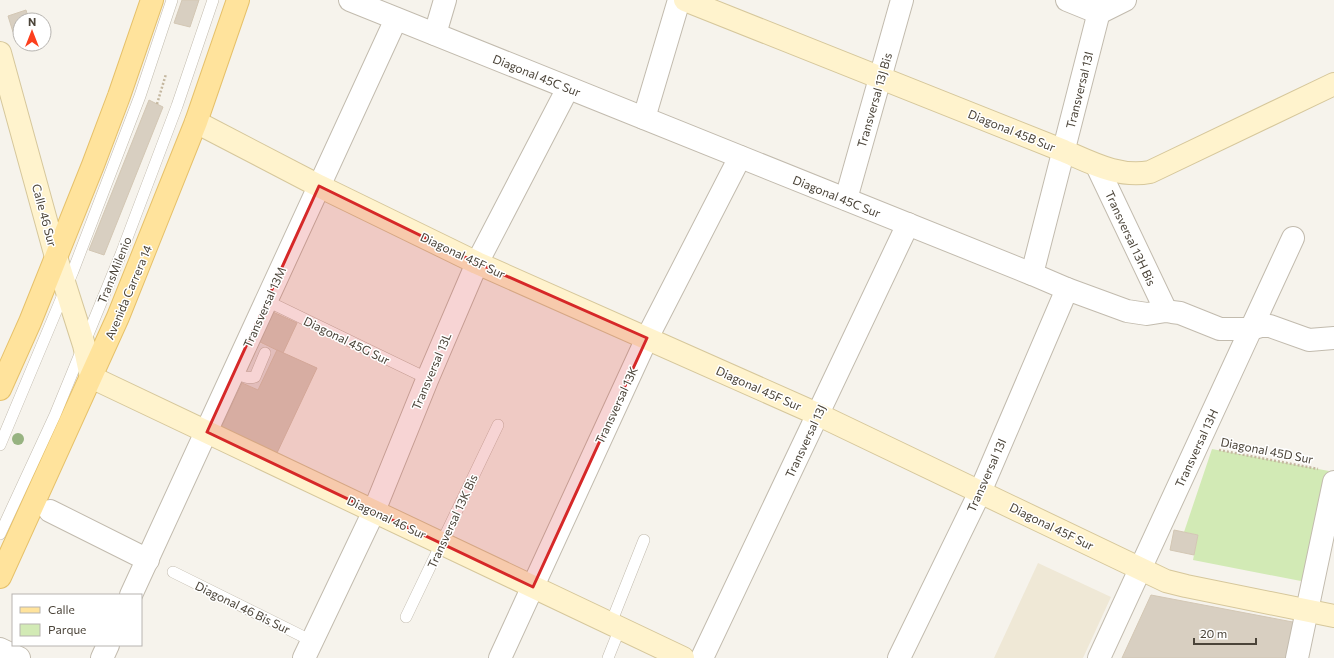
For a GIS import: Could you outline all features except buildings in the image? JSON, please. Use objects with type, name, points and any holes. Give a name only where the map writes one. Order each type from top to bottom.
[{"type":"main road","points":[[0,389],[30,322],[119,96],[152,0]]},
{"type":"main road","name":"Avenida Carrera 14","points":[[0,577],[118,317],[196,122],[238,0]]},
{"type":"street","name":"Diagonal 45C Sur","points":[[350,0],[1066,289],[1127,311],[1147,314],[1166,311],[1180,313],[1220,329],[1251,329],[1261,326],[1270,326],[1309,340],[1334,338]]},
{"type":"street","points":[[435,34],[445,0]]},
{"type":"street","points":[[644,118],[679,0]]},
{"type":"street","name":"Diagonal 45B Sur","points":[[686,0],[1064,151],[1097,166],[1127,173],[1137,174],[1150,172],[1334,84]]},
{"type":"street","name":"Transversal 13J Bis","points":[[846,199],[902,0]]},
{"type":"street","points":[[1068,0],[1101,6],[1125,0]]},
{"type":"street","name":"Transversal 13I","points":[[1032,274],[1101,6]]},
{"type":"street","name":"Transversal 13M","points":[[131,594],[396,18]]},
{"type":"street","name":"Calle 46 Sur","points":[[0,53],[56,257],[84,345],[91,377]]},
{"type":"street","name":"Transversal 13L","points":[[308,650],[374,511],[427,380],[477,263],[568,88]]},
{"type":"street","name":"Diagonal 45F Sur","points":[[196,122],[319,186],[477,263],[817,414],[1140,569],[1166,580],[1186,586],[1334,616]]},
{"type":"street","name":"Transversal 13K","points":[[500,658],[647,338],[740,157]]},
{"type":"street","name":"Transversal 13H Bis","points":[[1097,166],[1166,311]]},
{"type":"street","name":"Transversal 13J","points":[[702,658],[908,224]]},
{"type":"street","name":"Transversal 13H","points":[[1099,658],[1293,238]]},
{"type":"street","name":"Transversal 13I","points":[[899,658],[980,492],[1066,289]]},
{"type":"street","name":"Diagonal 46 Sur","points":[[91,377],[683,658]]},
{"type":"street","points":[[1297,658],[1307,611],[1328,476]]},
{"type":"street","points":[[50,511],[148,560]]},
{"type":"street","points":[[102,658],[108,646]]},
{"type":"street","points":[[0,649],[19,658]]},
{"type":"lane","points":[[0,445],[66,287],[140,96],[172,0]]},
{"type":"lane","name":"TransMilenio","points":[[0,534],[55,415],[84,345],[177,106],[213,0]]},
{"type":"lane","name":"Diagonal 45G Sur","points":[[266,301],[418,374],[427,380]]},
{"type":"lane","points":[[234,372],[244,378],[255,377],[265,353]]},
{"type":"lane","name":"Transversal 13K Bis","points":[[406,617],[498,425]]},
{"type":"lane","points":[[608,658],[615,626],[644,540]]},
{"type":"lane","name":"Diagonal 46 Bis Sur","points":[[173,572],[308,650]]},
{"type":"path","name":"Diagonal 45D Sur","points":[[1197,445],[1328,476]]},
{"type":"highlighted area","points":[[319,186],[477,263],[647,338],[533,587],[207,432]]},
{"type":"shaded area","points":[[260,343],[277,350],[258,390],[242,383]]},
{"type":"shaded area","points":[[1038,563],[1111,597],[1083,658],[994,658]]},
{"type":"green space","points":[[1212,449],[1329,471],[1306,582],[1193,560],[1198,535],[1184,532]]}]
